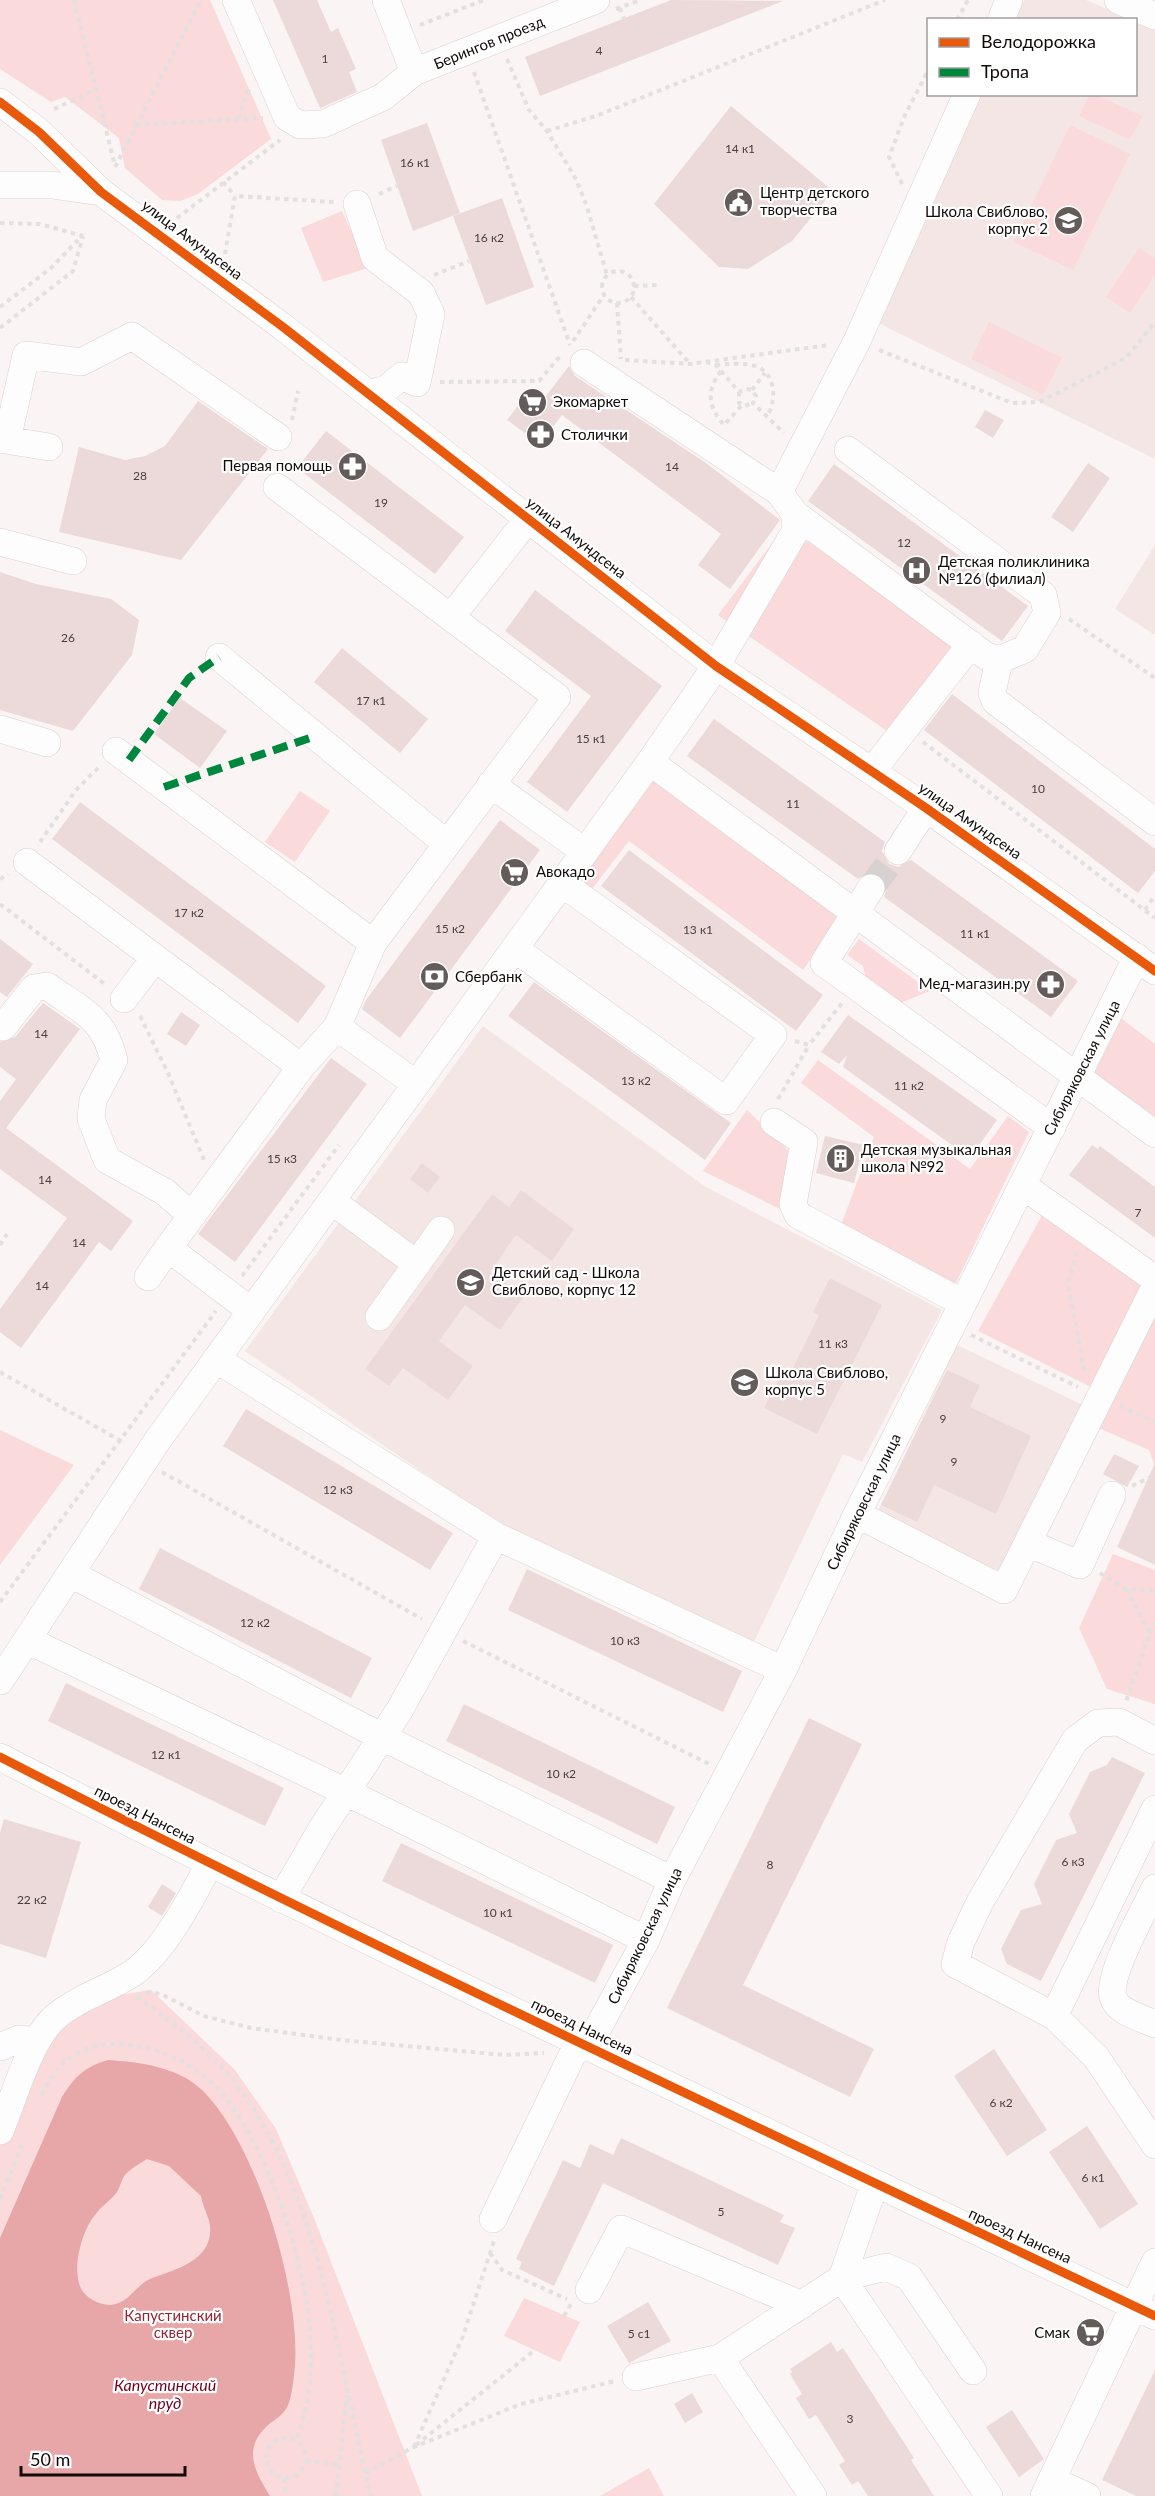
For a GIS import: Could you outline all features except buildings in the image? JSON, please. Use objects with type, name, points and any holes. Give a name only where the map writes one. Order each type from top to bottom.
[{"type":"street","points":[[236,0],[294,121]]},
{"type":"street","points":[[386,0],[414,72]]},
{"type":"street","name":"Берингов проезд","points":[[294,121],[323,124],[383,97],[414,72],[596,0]]},
{"type":"street","points":[[1002,18],[1009,0]]},
{"type":"street","points":[[1118,0],[1155,16]]},
{"type":"street","points":[[779,492],[857,341],[966,96]]},
{"type":"street","name":"улица Амундсена","points":[[0,102],[39,132],[101,192],[369,394],[716,666],[926,808],[1146,964]]},
{"type":"street","name":"улица Амундсена","points":[[0,185],[52,185],[101,192]]},
{"type":"street","points":[[357,204],[375,258],[420,293],[431,314],[417,382],[402,376],[386,389],[369,394]]},
{"type":"street","points":[[49,447],[4,439],[26,355],[81,362],[132,336],[278,437]]},
{"type":"street","points":[[578,353],[779,492],[795,514],[986,656],[999,660],[1026,649],[1047,613],[1047,604],[1043,595],[848,450]]},
{"type":"street","points":[[148,1277],[301,1066],[337,1027],[373,943],[557,697],[277,487]]},
{"type":"street","points":[[0,1681],[143,1461],[651,762],[716,666],[795,530],[795,514]]},
{"type":"street","points":[[452,617],[528,519]]},
{"type":"street","points":[[0,542],[73,561]]},
{"type":"street","points":[[872,771],[971,644]]},
{"type":"street","points":[[219,657],[447,844]]},
{"type":"street","points":[[999,660],[992,693],[995,701],[1155,822]]},
{"type":"street","points":[[0,729],[46,743]]},
{"type":"street","points":[[116,751],[373,943]]},
{"type":"street","points":[[651,762],[1155,1134]]},
{"type":"street","points":[[491,784],[585,852]]},
{"type":"street","points":[[898,851],[926,808]]},
{"type":"street","points":[[27,862],[301,1066]]},
{"type":"street","points":[[515,949],[726,1101],[773,1035],[563,884]]},
{"type":"street","points":[[872,888],[824,963],[1052,1128]]},
{"type":"street","points":[[124,999],[155,958]]},
{"type":"street","name":"Сибиряковская улица","points":[[495,2226],[580,2046],[646,1940],[672,1880],[783,1670],[857,1514],[1052,1128],[1079,1076],[1146,964]]},
{"type":"street","points":[[0,1024],[3,1027],[34,988],[47,986],[98,1022],[108,1038],[114,1060],[93,1100],[91,1119],[107,1160],[165,1192],[192,1216]]},
{"type":"street","points":[[337,1027],[416,1084]]},
{"type":"street","points":[[773,1115],[804,1142],[793,1204],[798,1215],[958,1314]]},
{"type":"street","points":[[1023,1185],[1155,1279]]},
{"type":"street","points":[[333,1202],[417,1264]]},
{"type":"street","points":[[379,1317],[441,1230]]},
{"type":"street","points":[[168,1248],[251,1311]]},
{"type":"street","points":[[857,1514],[1004,1590],[1028,1543],[1094,1395],[1155,1287]]},
{"type":"street","points":[[216,1359],[496,1536],[783,1670]]},
{"type":"street","points":[[1028,1543],[1080,1565],[1112,1495]]},
{"type":"street","points":[[281,1899],[382,1737],[496,1536]]},
{"type":"street","points":[[70,1574],[382,1737],[672,1880]]},
{"type":"street","points":[[27,1640],[346,1792],[646,1940]]},
{"type":"street","points":[[1155,1741],[1119,1722],[1098,1724],[1075,1740],[980,1902],[961,1942],[955,1964],[1054,2016],[1096,2057],[1155,2145]]},
{"type":"street","name":"проезд Нансена","points":[[0,1757],[209,1864],[580,2046],[1144,2311]]},
{"type":"street","points":[[1054,2016],[1155,1810]]},
{"type":"street","points":[[13,2133],[37,2041],[53,2020],[74,2004],[118,1988],[134,1972],[157,1948],[187,1905],[209,1864]]},
{"type":"street","points":[[1155,1888],[1112,1978],[1113,1998],[1123,2010],[1155,2024]]},
{"type":"street","points":[[0,2047],[18,2039],[37,2041]]},
{"type":"street","points":[[842,2278],[874,2185]]},
{"type":"street","points":[[589,2290],[621,2229],[802,2305]]},
{"type":"street","points":[[1087,2496],[1048,2489],[1144,2311],[1155,2262]]},
{"type":"street","points":[[636,2377],[720,2358],[842,2278],[886,2267],[909,2277],[973,2371]]},
{"type":"street","points":[[842,2278],[989,2496]]},
{"type":"street","points":[[720,2358],[813,2496]]},
{"type":"path","points":[[74,0],[115,167],[201,0]]},
{"type":"path","points":[[399,34],[484,0]]},
{"type":"path","points":[[547,131],[596,116],[885,0]]},
{"type":"path","points":[[958,18],[968,0]]},
{"type":"path","points":[[417,382],[539,381],[578,353],[604,295],[602,284],[607,275],[588,207],[576,178],[547,131],[529,110],[499,39]]},
{"type":"path","points":[[467,51],[578,353]]},
{"type":"path","points":[[912,219],[903,186],[889,157],[905,115],[927,73]]},
{"type":"path","points":[[54,109],[97,89]]},
{"type":"path","points":[[135,125],[294,121]]},
{"type":"path","points":[[177,218],[224,182],[294,121]]},
{"type":"path","points":[[224,182],[235,196],[225,254]]},
{"type":"path","points":[[235,196],[357,204]]},
{"type":"path","points":[[0,223],[40,224],[83,236]]},
{"type":"path","points":[[0,306],[51,268],[83,236]]},
{"type":"path","points":[[0,328],[73,271],[83,236]]},
{"type":"path","points":[[410,285],[469,261]]},
{"type":"path","points":[[607,275],[622,271],[631,277],[634,286],[631,297]]},
{"type":"path","points":[[634,286],[657,285]]},
{"type":"path","points":[[604,295],[617,303]]},
{"type":"path","points":[[617,303],[631,297]]},
{"type":"path","points":[[631,297],[690,364]]},
{"type":"path","points":[[617,303],[621,359]]},
{"type":"path","points":[[578,353],[690,364],[857,341],[1012,403],[1039,402],[1126,358],[1155,322]]},
{"type":"path","points":[[705,362],[716,365],[733,364],[758,367],[765,373],[774,396],[767,417]]},
{"type":"path","points":[[716,365],[740,392]]},
{"type":"path","points":[[721,371],[710,391],[712,410],[724,425],[742,405],[753,403],[756,396],[752,390],[746,389],[740,392],[738,397],[742,405]]},
{"type":"path","points":[[752,390],[765,373]]},
{"type":"path","points":[[753,403],[800,448]]},
{"type":"path","points":[[1047,604],[1155,678]]},
{"type":"path","points":[[895,742],[921,741],[1155,918]]},
{"type":"path","points":[[27,862],[76,790],[116,751]]},
{"type":"path","points":[[1145,910],[1155,895]]},
{"type":"path","points":[[773,1115],[809,1045],[855,986]]},
{"type":"path","points":[[773,1035],[809,1045]]},
{"type":"path","points":[[0,1602],[340,1144]]},
{"type":"path","points":[[1083,1229],[1068,1284],[1094,1395]]},
{"type":"path","points":[[0,1245],[7,1234]]},
{"type":"path","points":[[958,1314],[1094,1395],[1155,1422]]},
{"type":"path","points":[[0,1372],[121,1441]]},
{"type":"path","points":[[143,1461],[443,1631],[713,1765]]},
{"type":"path","points":[[1098,1572],[1126,1589],[1155,1591]]},
{"type":"path","points":[[1126,1589],[1150,1633]]},
{"type":"path","points":[[1119,1722],[1155,1623]]},
{"type":"path","points":[[118,1988],[161,1994],[204,2016],[251,2028],[341,2040],[505,2055],[580,2046]]},
{"type":"path","points":[[118,1988],[216,2061],[236,2084],[279,2158],[319,2263],[371,2496]]},
{"type":"path","points":[[38,2103],[47,2082],[64,2062],[84,2048],[104,2044],[153,2049],[182,2061],[201,2074],[222,2094],[246,2131],[271,2181],[287,2225],[303,2287],[309,2319],[310,2372],[306,2412],[296,2440]]},
{"type":"path","points":[[0,2199],[13,2133]]},
{"type":"path","points":[[414,2447],[463,2336],[490,2253],[495,2226]]},
{"type":"path","points":[[490,2253],[501,2270],[573,2301],[564,2316]]},
{"type":"path","points":[[414,2447],[535,2350]]},
{"type":"path","points":[[365,2473],[414,2447],[521,2404],[636,2377]]},
{"type":"path","points":[[336,2496],[348,2390]]},
{"type":"path","points":[[280,2438],[296,2440],[302,2445],[306,2460],[299,2474],[284,2478],[270,2471],[267,2464],[268,2448],[280,2438]]},
{"type":"path","points":[[306,2460],[340,2465]]},
{"type":"path","points":[[284,2478],[286,2496]]},
{"type":"shaded area","points":[[1024,0],[1086,0],[1128,18],[1016,18]]},
{"type":"shaded area","name":"Школа Свиблово, корпус 2","points":[[1137,22],[1155,30],[1155,459],[876,322],[980,96],[1137,96]]},
{"type":"shaded area","points":[[1155,545],[1155,635],[1115,609]]},
{"type":"shaded area","points":[[483,1026],[706,1187],[942,1310],[862,1462],[843,1454],[754,1642],[496,1522],[245,1351]]},
{"type":"shaded area","points":[[957,1345],[1083,1405],[1003,1573],[877,1513]]},
{"type":"green space","points":[[0,0],[210,0],[271,139],[198,194],[180,201],[162,200],[125,168],[119,138],[65,97],[51,102],[0,69]]},
{"type":"green space","points":[[1089,96],[1099,96],[1142,116],[1130,140],[1079,116]]},
{"type":"green space","points":[[1070,125],[1130,154],[1073,270],[1014,242]]},
{"type":"green space","points":[[342,211],[368,268],[323,282],[301,228]]},
{"type":"green space","points":[[1139,248],[1155,259],[1155,275],[1130,313],[1106,297]]},
{"type":"green space","points":[[989,322],[1062,358],[1043,395],[971,359]]},
{"type":"green space","points":[[785,526],[959,647],[890,733],[718,615]]},
{"type":"green space","points":[[654,776],[844,913],[803,970],[629,841],[592,889],[578,877]]},
{"type":"green space","points":[[300,791],[330,811],[295,862],[265,842]]},
{"type":"green space","points":[[859,939],[930,991],[898,1004],[866,980],[863,966],[847,955]]},
{"type":"green space","points":[[1118,1016],[1155,1044],[1155,1126],[1088,1075]]},
{"type":"green space","points":[[818,1060],[970,1169],[1008,1116],[1029,1132],[955,1285],[841,1225],[874,1137],[801,1083]]},
{"type":"green space","points":[[747,1110],[789,1151],[782,1210],[703,1171]]},
{"type":"green space","points":[[1045,1210],[1149,1284],[1095,1389],[978,1331]]},
{"type":"green space","points":[[1155,1310],[1155,1467],[1149,1450],[1094,1426]]},
{"type":"green space","points":[[0,1430],[74,1465],[0,1565]]},
{"type":"green space","points":[[1113,1554],[1155,1570],[1155,1704],[1107,1689],[1079,1628]]},
{"type":"green space","name":"Капустинский пруд","points":[[151,1990],[235,2070],[276,2129],[314,2218],[422,2496],[0,2496],[0,2145],[43,2045],[63,2020],[113,1996]]},
{"type":"green space","points":[[524,2298],[580,2322],[560,2362],[504,2336]]},
{"type":"green space","points":[[649,2468],[664,2496],[600,2496]]},
{"type":"water","name":"Капустинский пруд","points":[[108,2060],[158,2067],[182,2076],[202,2090],[222,2114],[257,2181],[282,2259],[295,2334],[295,2370],[288,2405],[259,2436],[253,2453],[256,2470],[270,2496],[0,2496],[0,2238],[62,2097],[81,2073]],"holes":[[[147,2159],[169,2166],[201,2196],[210,2226],[206,2247],[192,2261],[146,2281],[118,2304],[104,2304],[91,2299],[81,2288],[77,2267],[81,2243],[90,2222],[117,2192],[124,2176],[132,2168]]]},
{"type":"tunnel","points":[[871,888],[898,851]]},
{"type":"marked path","points":[[129,760],[189,678],[219,657]]},
{"type":"marked path","points":[[164,787],[316,736]]},
{"type":"cycle path","points":[[0,102],[39,132],[101,192],[283,327],[716,666],[926,808],[1155,971]]},
{"type":"cycle path","points":[[0,1757],[286,1901],[1155,2316]]},
{"type":"place","name":"Центр детского творчества","points":[[739,202]]},
{"type":"place","name":"Школа Свиблово, корпус 2","points":[[1069,221]]},
{"type":"place","name":"Экомаркет","points":[[532,402]]},
{"type":"place","name":"Столички","points":[[540,435]]},
{"type":"place","name":"Первая помощь","points":[[353,466]]},
{"type":"place","name":"Детская поликлиника №126 (филиал)","points":[[917,571]]},
{"type":"place","name":"Авокадо","points":[[515,872]]},
{"type":"place","name":"Сбербанк","points":[[434,977]]},
{"type":"place","name":"Мед-магазин.ру","points":[[1051,984]]},
{"type":"place","name":"Детская музыкальная школа №92","points":[[840,1159]]},
{"type":"place","name":"Детский сад - Школа Свиблово, корпус 12","points":[[471,1282]]},
{"type":"place","name":"Школа Свиблово, корпус 5","points":[[744,1382]]},
{"type":"place","name":"Смак","points":[[1091,2333]]},
{"type":"park label","name":"Капустинский сквер","points":[[173,2324]]}]
